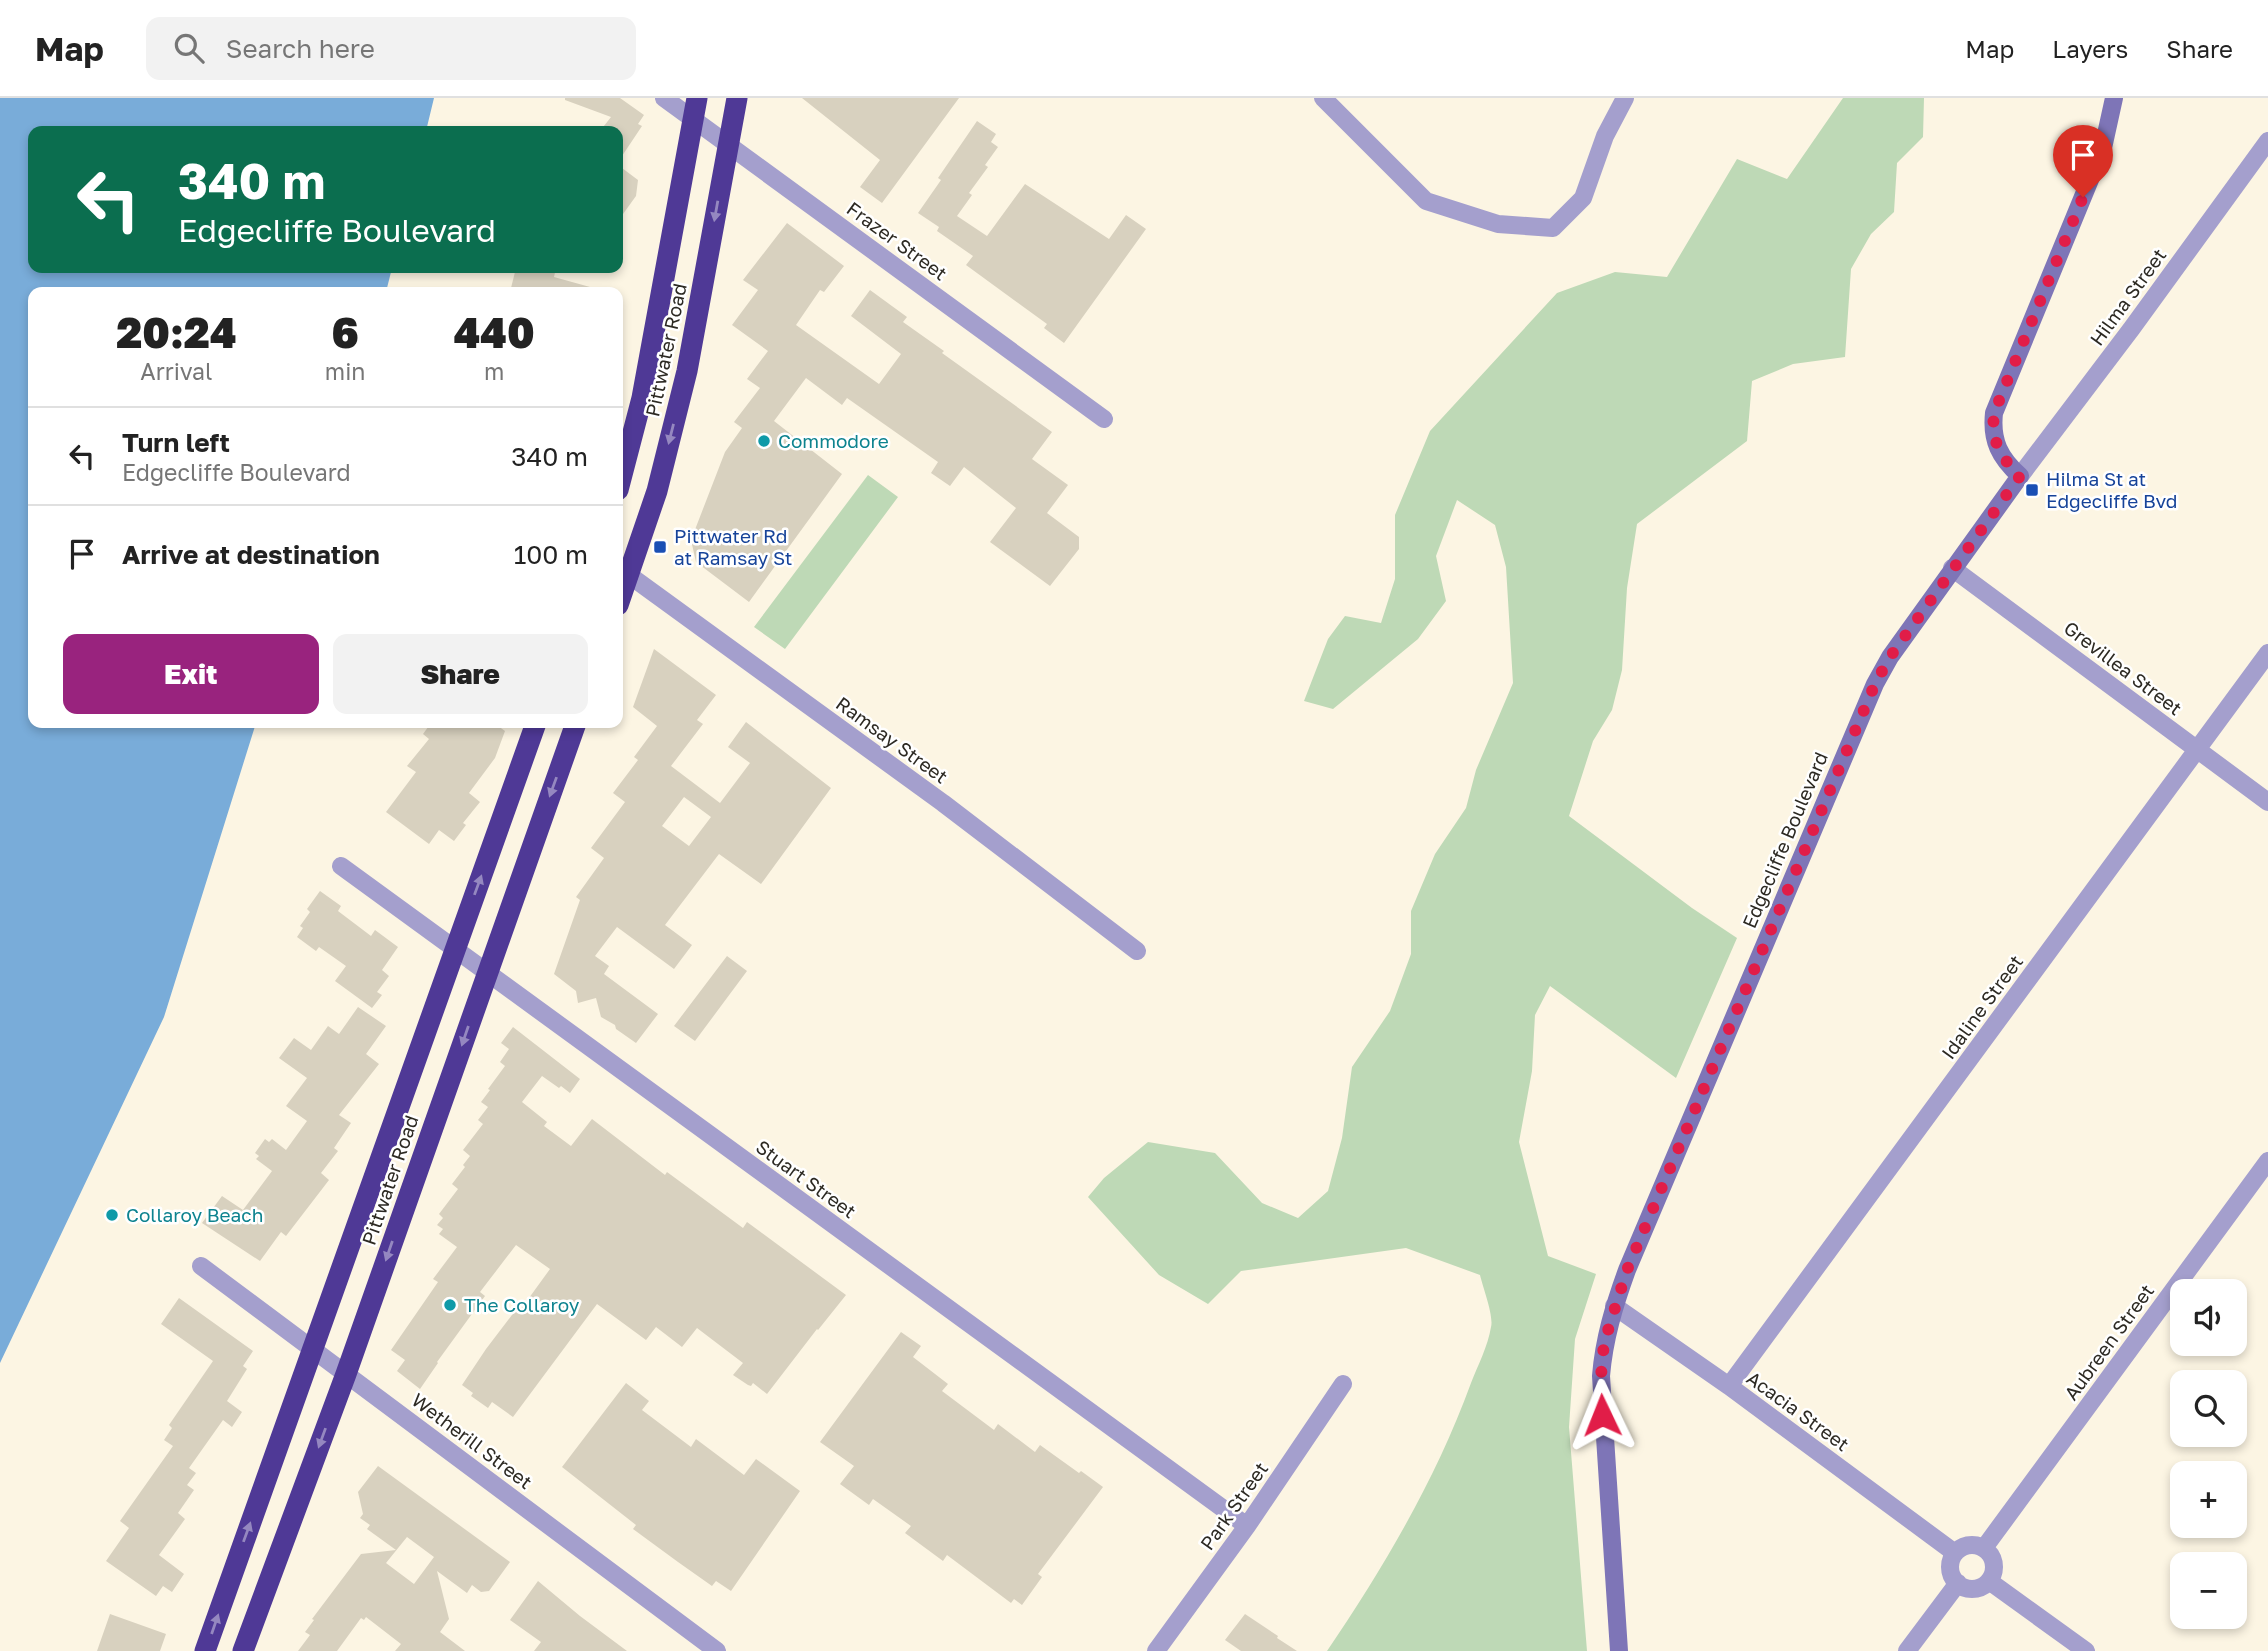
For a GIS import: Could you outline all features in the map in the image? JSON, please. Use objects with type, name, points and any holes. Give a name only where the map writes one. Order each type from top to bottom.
[{"type":"highway","name":"Pittwater Road","points":[[623,571],[657,491],[687,371],[737,98]]},
{"type":"highway","name":"Pittwater Road","points":[[623,471],[642,398],[695,108]]},
{"type":"highway","name":"Pittwater Road","points":[[205,1651],[534,728]]},
{"type":"highway","name":"Pittwater Road","points":[[243,1651],[346,1374],[574,728]]},
{"type":"street","name":"Frazer Street","points":[[664,98],[695,108],[728,144],[1104,419]]},
{"type":"street","points":[[1323,98],[1426,201],[1498,223],[1553,228],[1583,198],[1605,136],[1625,98]]},
{"type":"street","points":[[2020,476],[2006,463],[1996,446],[1994,413],[2103,148],[2114,98]]},
{"type":"street","name":"Hilma Street","points":[[2020,476],[2268,141]]},
{"type":"street","name":"Edgecliffe Boulevard","points":[[1619,1651],[1601,1376],[1604,1343],[1614,1306],[1875,684],[1890,657],[1952,568],[2020,476]]},
{"type":"street","name":"Grevillea Street","points":[[1952,568],[2268,802]]},
{"type":"street","name":"Ramsay Street","points":[[623,571],[932,795],[1137,951]]},
{"type":"street","name":"Idaline Street","points":[[1729,1386],[2268,653]]},
{"type":"street","name":"Stuart Street","points":[[341,866],[1247,1526]]},
{"type":"street","name":"Aubreen Street","points":[[1984,1548],[2268,1161]]},
{"type":"street","name":"Wetherill Street","points":[[201,1266],[717,1651]]},
{"type":"street","name":"Acacia Street","points":[[1614,1306],[1729,1386],[1955,1553]]},
{"type":"street","name":"Park Street","points":[[1156,1651],[1247,1526],[1343,1384]]},
{"type":"street","points":[[1970,1545],[1984,1548],[1992,1556],[1994,1565],[1989,1581],[1974,1589],[1958,1583],[1950,1569],[1955,1553],[1970,1545]]},
{"type":"street","points":[[1989,1581],[2086,1651]]},
{"type":"street","points":[[1907,1651],[1958,1583]]},
{"type":"green space","points":[[1843,98],[1924,98],[1923,137],[1897,163],[1894,212],[1871,234],[1851,269],[1845,357],[1793,364],[1752,381],[1747,441],[1637,524],[1627,588],[1622,670],[1612,710],[1593,741],[1569,816],[1692,908],[1737,938],[1676,1078],[1550,986],[1535,1015],[1532,1071],[1519,1142],[1548,1256],[1596,1274],[1575,1339],[1569,1427],[1587,1651],[1327,1651],[1407,1522],[1457,1419],[1485,1348],[1492,1322],[1480,1275],[1406,1248],[1241,1271],[1208,1304],[1159,1275],[1088,1197],[1104,1178],[1148,1142],[1215,1153],[1262,1203],[1298,1218],[1328,1191],[1342,1138],[1352,1067],[1390,1011],[1411,954],[1411,911],[1435,854],[1466,808],[1476,770],[1513,683],[1506,567],[1495,525],[1457,500],[1436,556],[1446,601],[1418,639],[1333,709],[1304,701],[1328,639],[1345,616],[1381,623],[1395,579],[1395,515],[1430,431],[1557,293],[1615,272],[1667,277],[1737,159],[1787,179]]},
{"type":"green space","points":[[868,475],[898,497],[785,649],[754,627]]},
{"type":"water","points":[[0,98],[434,98],[427,126],[28,126],[28,273],[391,273],[387,287],[28,287],[28,728],[254,728],[164,1017],[0,1363]]},
{"type":"building","points":[[620,98],[644,115],[638,124],[642,126],[623,154],[623,126],[604,126],[611,117],[565,100]]},
{"type":"building","points":[[802,98],[959,98],[882,203],[860,187],[880,160]]},
{"type":"building","points":[[977,121],[996,134],[991,142],[998,147],[985,165],[988,167],[969,193],[972,195],[957,216],[987,236],[1025,184],[1109,239],[1126,215],[1146,229],[1064,343],[1044,328],[1047,324],[966,265],[973,256],[937,231],[939,227],[918,213]]},
{"type":"building","points":[[623,169],[638,180],[636,196],[623,214]]},
{"type":"building","points":[[787,223],[844,266],[824,292],[820,290],[796,325],[879,384],[901,354],[851,316],[870,290],[907,317],[903,322],[944,351],[942,353],[1052,432],[1032,459],[1068,485],[1047,513],[1079,537],[1079,549],[1050,586],[990,542],[1016,508],[964,467],[950,486],[931,473],[938,462],[847,398],[842,405],[806,378],[774,421],[842,474],[749,602],[696,562],[691,540],[725,452],[742,428],[734,422],[760,388],[747,379],[768,351],[732,325],[758,290],[743,280]]},
{"type":"building","points":[[515,273],[555,273],[554,277],[590,287],[511,287]]},
{"type":"building","points":[[654,649],[716,695],[697,720],[703,724],[671,766],[720,803],[750,763],[728,747],[746,722],[831,788],[761,884],[719,854],[665,925],[692,945],[674,969],[617,927],[595,956],[609,966],[604,974],[658,1014],[636,1043],[601,1017],[596,998],[578,1003],[576,991],[554,974],[580,900],[576,897],[604,858],[591,848],[625,802],[613,793],[638,760],[634,757],[657,726],[633,707]],"holes":[[[684,797],[711,817],[689,846],[662,826]]]},
{"type":"building","points":[[427,728],[501,728],[505,731],[495,758],[469,793],[480,802],[463,823],[466,825],[454,841],[439,830],[429,844],[386,812],[416,772],[407,766],[429,739],[423,734]]},
{"type":"building","points":[[320,891],[341,906],[338,911],[371,936],[375,930],[398,947],[382,970],[389,976],[377,992],[382,995],[372,1008],[335,981],[346,966],[319,947],[316,951],[297,937],[303,928],[300,926],[310,912],[307,909]]},
{"type":"building","points":[[727,956],[747,971],[695,1041],[674,1026]]},
{"type":"building","points":[[358,1007],[386,1026],[366,1054],[379,1064],[339,1115],[351,1123],[334,1148],[338,1151],[321,1173],[329,1180],[286,1236],[281,1232],[260,1261],[202,1223],[222,1196],[243,1210],[272,1171],[256,1159],[259,1156],[255,1153],[265,1139],[269,1142],[272,1139],[286,1150],[307,1121],[286,1106],[307,1078],[279,1058],[294,1038],[311,1050],[328,1026],[339,1034]]},
{"type":"building","points":[[513,1027],[580,1079],[570,1093],[542,1076],[522,1102],[547,1122],[544,1126],[571,1146],[592,1119],[665,1175],[667,1172],[743,1228],[747,1222],[846,1295],[767,1394],[753,1383],[748,1385],[733,1375],[743,1363],[697,1328],[682,1347],[656,1327],[646,1340],[597,1304],[513,1417],[492,1402],[488,1408],[471,1396],[473,1393],[462,1385],[486,1349],[518,1307],[521,1309],[550,1269],[516,1245],[480,1292],[485,1296],[420,1389],[397,1371],[405,1360],[391,1350],[438,1282],[433,1279],[457,1247],[439,1234],[443,1229],[437,1225],[443,1218],[439,1214],[458,1189],[452,1184],[470,1156],[463,1150],[483,1124],[478,1120],[488,1107],[481,1102],[505,1066],[500,1062],[509,1049],[501,1043]]},
{"type":"building","points":[[179,1298],[253,1351],[243,1366],[247,1369],[227,1401],[242,1412],[232,1427],[223,1420],[189,1468],[196,1473],[187,1485],[194,1490],[178,1513],[185,1519],[159,1555],[184,1574],[172,1592],[163,1586],[156,1596],[106,1561],[129,1528],[120,1521],[173,1446],[164,1440],[172,1428],[169,1425],[213,1361],[161,1324]]},
{"type":"building","points":[[901,1332],[921,1346],[913,1357],[948,1384],[942,1391],[994,1430],[998,1424],[1035,1452],[1040,1445],[1103,1487],[1038,1574],[1042,1577],[1022,1605],[1014,1599],[1011,1603],[947,1555],[943,1561],[905,1533],[911,1526],[873,1499],[869,1505],[840,1484],[854,1466],[820,1442]]},
{"type":"building","points":[[626,1383],[649,1401],[642,1410],[691,1447],[696,1439],[744,1475],[756,1459],[800,1491],[731,1591],[716,1581],[712,1586],[633,1529],[636,1525],[562,1467]]},
{"type":"building","points":[[378,1466],[510,1562],[489,1591],[481,1592],[472,1585],[467,1593],[437,1571],[449,1619],[440,1632],[465,1651],[395,1651],[401,1644],[366,1617],[364,1620],[361,1618],[337,1651],[298,1651],[310,1635],[305,1632],[314,1620],[312,1619],[361,1554],[396,1550],[367,1529],[370,1525],[360,1518],[363,1514],[358,1492]],"holes":[[[407,1537],[434,1557],[414,1584],[386,1563]]]},
{"type":"building","points":[[538,1581],[627,1651],[534,1651],[541,1642],[510,1620]]},
{"type":"building","points":[[110,1614],[166,1634],[160,1651],[97,1651]]},
{"type":"building","points":[[1245,1614],[1297,1651],[1241,1651],[1225,1640]]},
{"type":"place","name":"Commodore","points":[[764,441]]},
{"type":"place","name":"Hilma St at Edgecliffe Bvd","points":[[2032,490]]},
{"type":"place","name":"Pittwater Rd at Ramsay St","points":[[660,547]]},
{"type":"place","name":"Collaroy Beach","points":[[112,1215]]},
{"type":"place","name":"The Collaroy","points":[[450,1305]]},
{"type":"route","points":[[1602,1415],[1604,1343],[1627,1270],[1875,684],[1890,657],[1952,568],[2020,476],[2006,463],[1996,446],[1993,437],[1994,413],[2083,197]]}]
